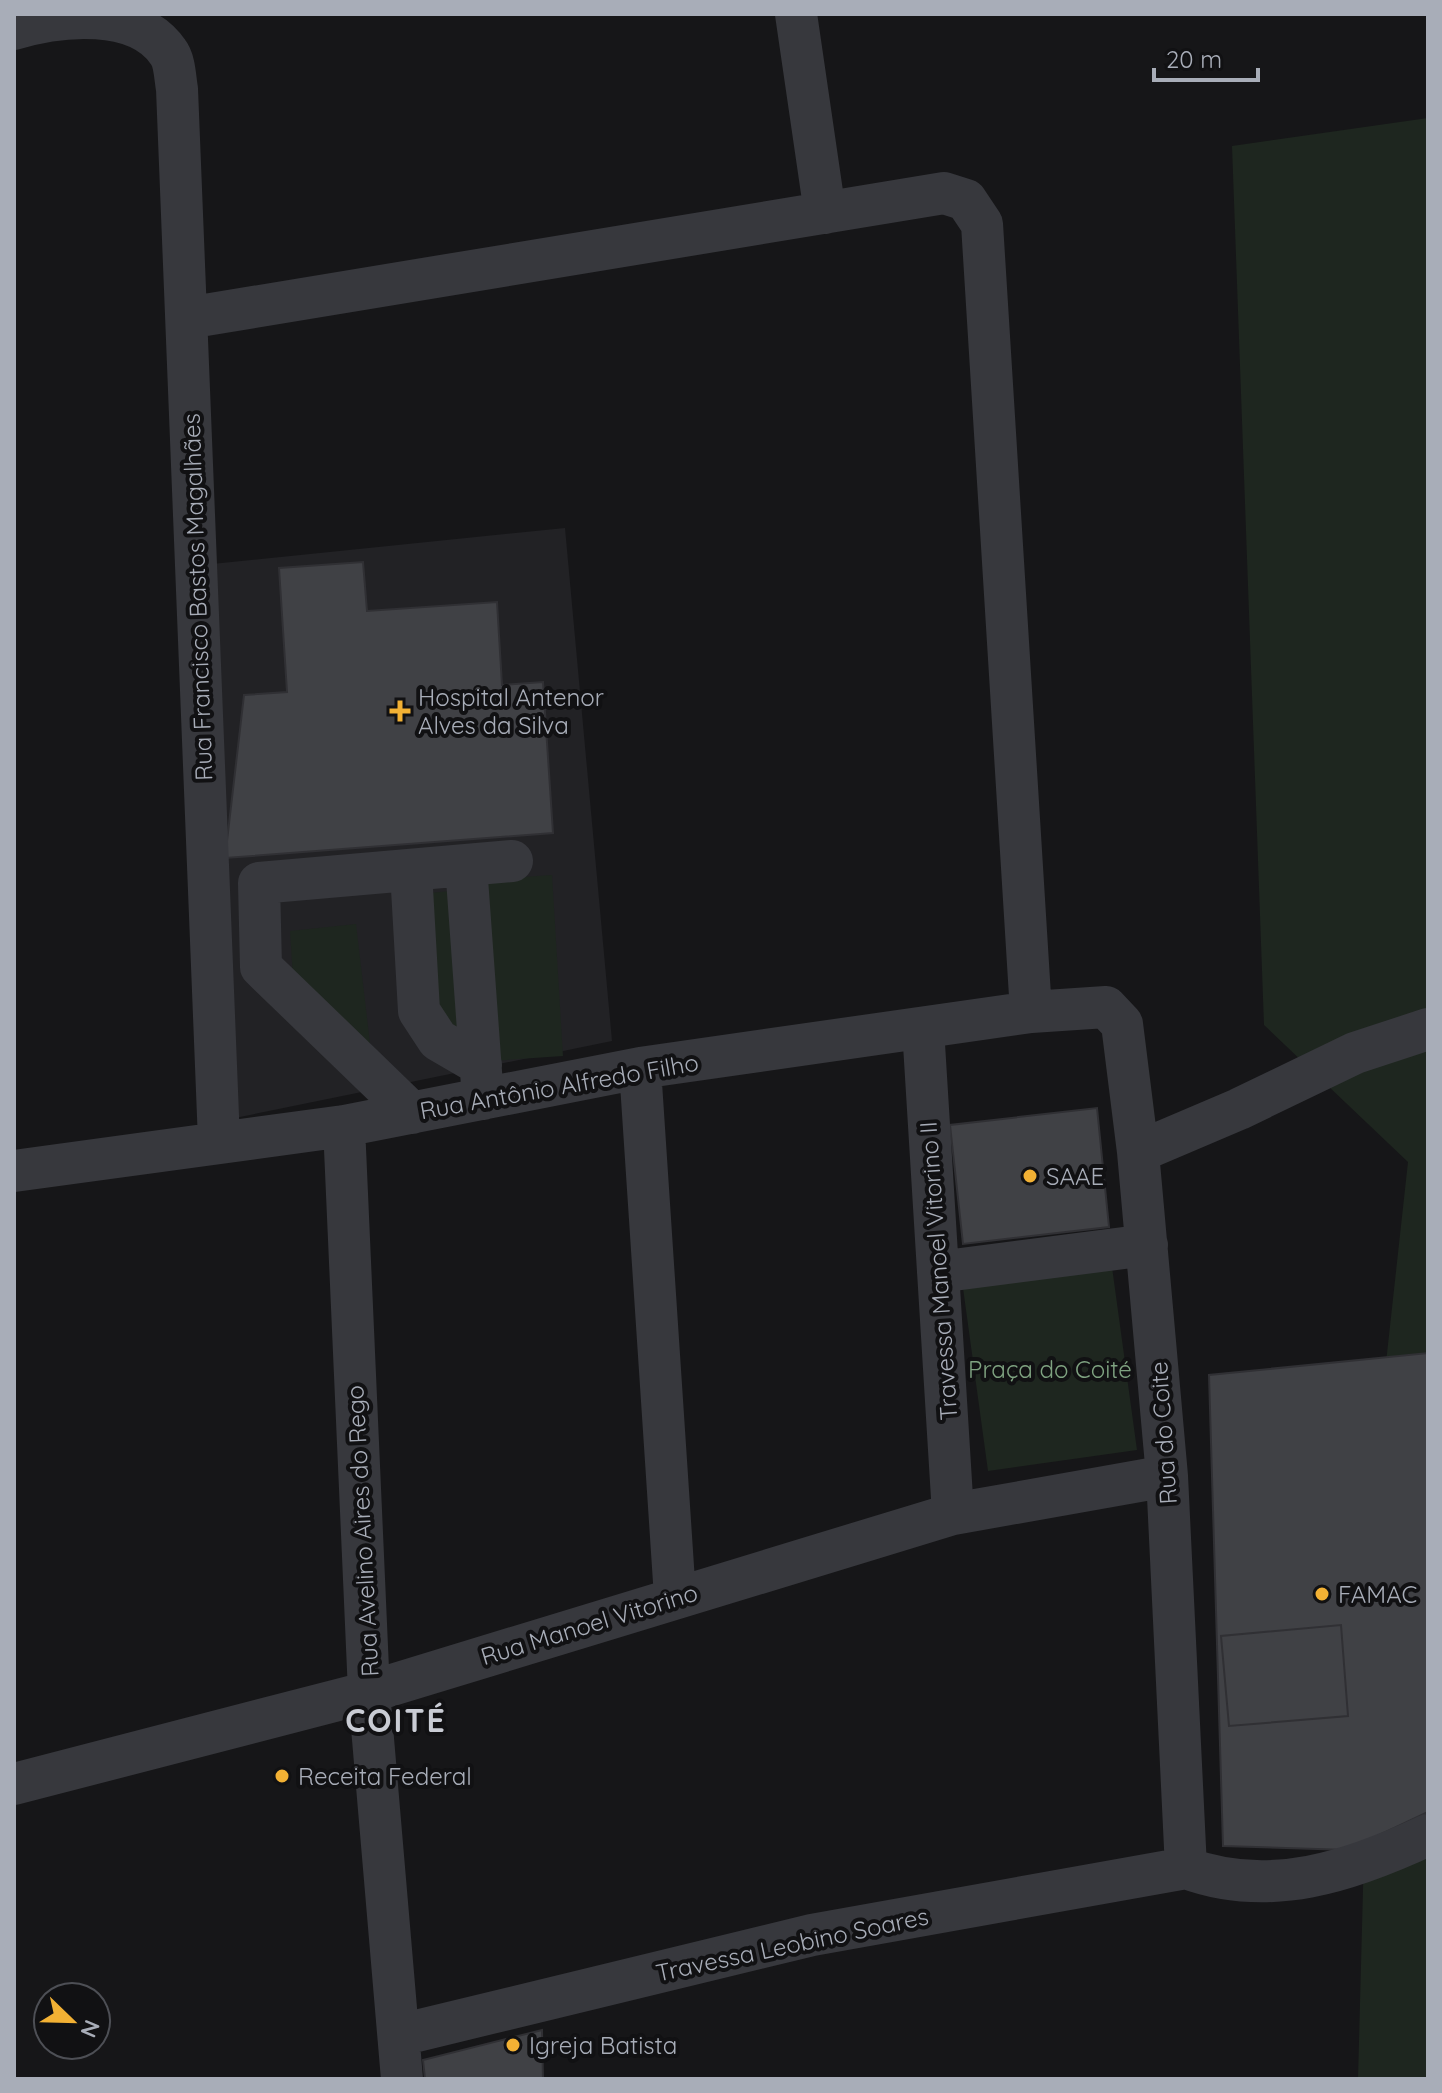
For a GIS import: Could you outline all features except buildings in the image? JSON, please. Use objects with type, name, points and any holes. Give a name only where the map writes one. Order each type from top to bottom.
[{"type":"street","points":[[796,14],[825,213]]},
{"type":"street","name":"Rua Francisco Bastos Magalhães","points":[[14,29],[62,19],[119,21],[151,35],[170,54],[177,89],[190,477],[219,1141]]},
{"type":"street","points":[[187,318],[944,193],[966,200],[982,224],[1031,1012]]},
{"type":"street","points":[[412,1113],[261,967],[259,883],[512,861]]},
{"type":"street","points":[[466,865],[482,1082]]},
{"type":"street","points":[[411,871],[419,1011],[438,1040],[482,1082]]},
{"type":"street","name":"Rua Antônio Alfredo Filho","points":[[14,1171],[344,1126],[412,1113],[482,1082],[640,1068],[1031,1012],[1106,1007]]},
{"type":"street","name":"Rua do Coite","points":[[1106,1007],[1122,1024],[1147,1245],[1167,1476],[1186,1868]]},
{"type":"street","name":"Travessa Manoel Vitorino II","points":[[923,1028],[953,1514]]},
{"type":"street","points":[[1138,1152],[1239,1109],[1355,1053],[1428,1029]]},
{"type":"street","points":[[640,1068],[675,1597]]},
{"type":"street","name":"Rua Avelino Aires do Rego","points":[[344,1126],[369,1692],[402,2079]]},
{"type":"street","points":[[938,1272],[1147,1245]]},
{"type":"street","name":"Rua Manoel Vitorino","points":[[14,1784],[369,1692],[953,1514],[1167,1476]]},
{"type":"street","points":[[1186,1868],[1208,1877],[1280,1881],[1315,1878],[1343,1871],[1428,1835]]},
{"type":"street","name":"Travessa Leobino Soares","points":[[400,2035],[812,1935],[1186,1868]]},
{"type":"shaded area","name":"Hospital Antenor Alves da Silva","points":[[565,528],[612,1041],[235,1118],[212,564]]},
{"type":"green space","points":[[1428,118],[1428,2079],[1358,2079],[1374,1472],[1408,1162],[1264,1025],[1232,146]]},
{"type":"green space","points":[[552,875],[563,1056],[492,1061],[480,880]]},
{"type":"green space","points":[[451,891],[462,1038],[435,1004],[429,893]]},
{"type":"green space","points":[[356,924],[371,1052],[295,1008],[290,931]]},
{"type":"green space","name":"Praça do Coité","points":[[1112,1267],[1137,1450],[988,1471],[963,1288]]},
{"type":"place","name":"Hospital Antenor Alves da Silva","points":[[400,711]]},
{"type":"place","name":"SAAE","points":[[1030,1176]]},
{"type":"place","name":"FAMAC","points":[[1322,1594]]},
{"type":"place","name":"Receita Federal","points":[[282,1776]]},
{"type":"place","name":"Igreja Batista","points":[[513,2045]]},
{"type":"district","name":"COITÉ","points":[[396,1720]]}]
